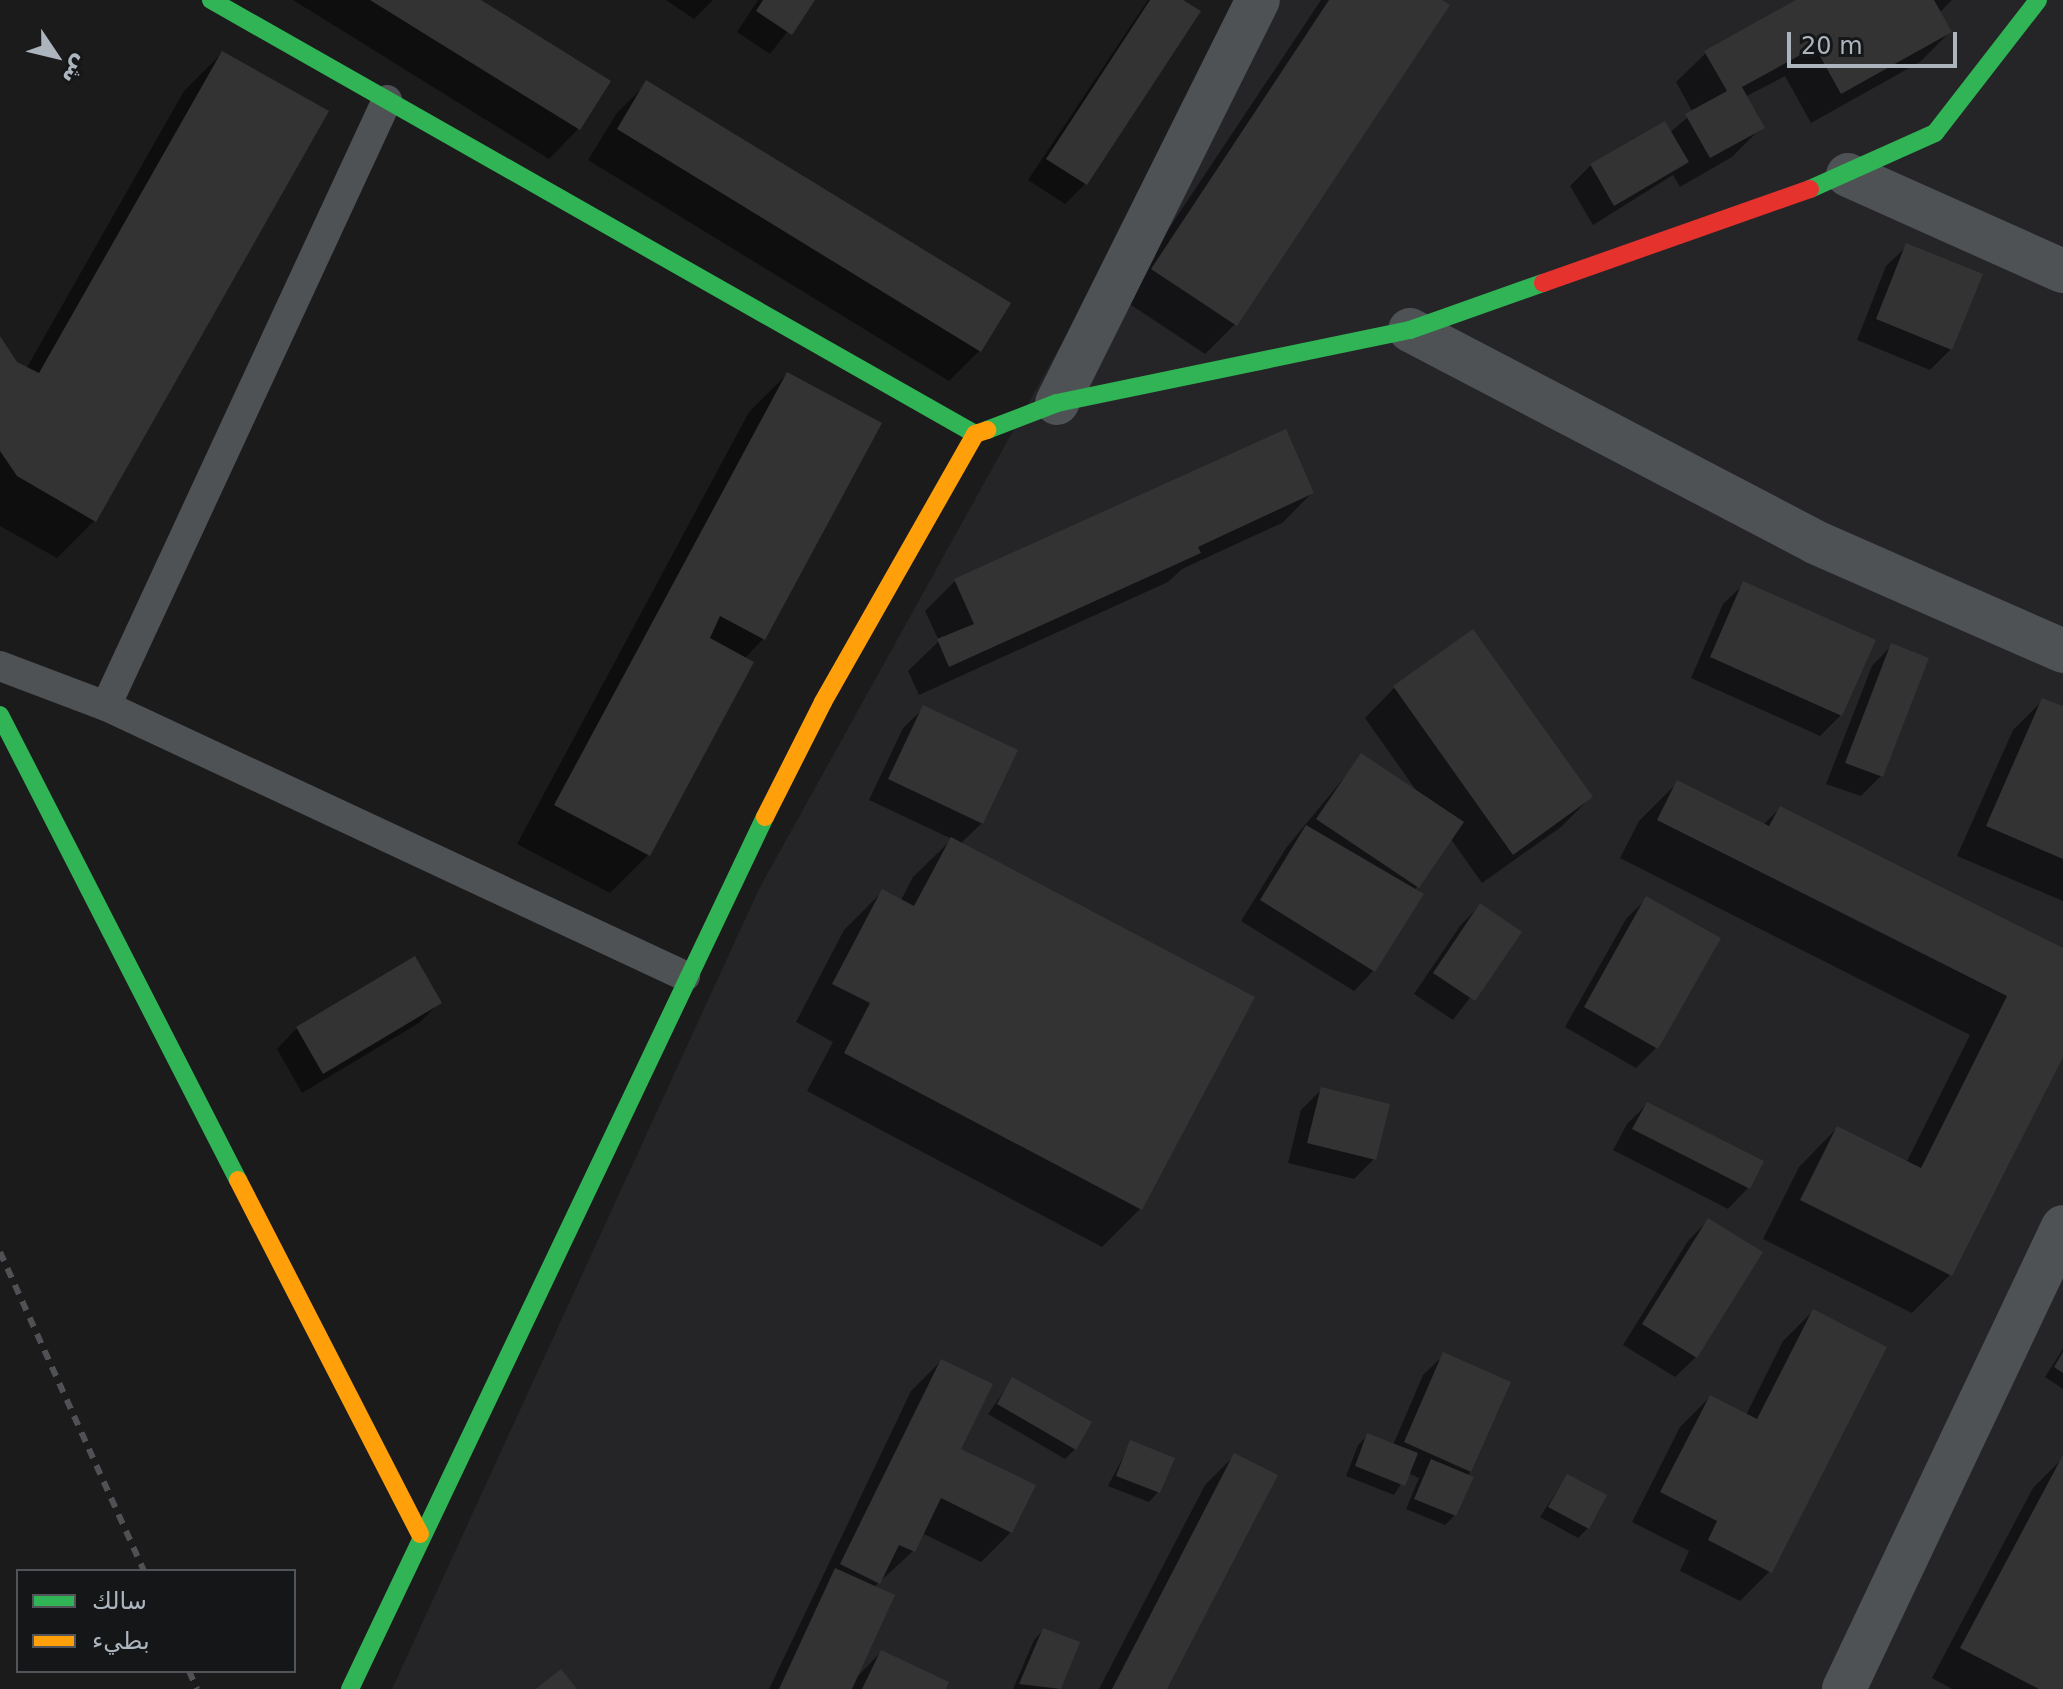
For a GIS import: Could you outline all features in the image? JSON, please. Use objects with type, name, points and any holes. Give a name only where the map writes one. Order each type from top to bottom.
[{"type":"street","points":[[211,0],[975,434]]},
{"type":"street","points":[[1057,403],[1258,0]]},
{"type":"street","points":[[350,1689],[420,1534],[685,976],[823,702],[975,434],[1057,403],[1410,330],[1848,175],[1935,133],[2038,0]]},
{"type":"street","points":[[1848,175],[2063,271]]},
{"type":"street","points":[[1410,330],[1815,542],[2063,651]]},
{"type":"street","points":[[0,715],[420,1534]]},
{"type":"street","points":[[1844,1689],[2063,1227]]},
{"type":"lane","points":[[106,706],[387,100]]},
{"type":"lane","points":[[0,666],[106,706],[685,976]]},
{"type":"shaded area","points":[[1252,0],[2063,0],[2063,1689],[392,1689],[759,889]]},
{"type":"building","points":[[370,0],[481,0],[611,81],[580,130]]},
{"type":"building","points":[[763,0],[815,0],[792,35],[756,11]]},
{"type":"building","points":[[1150,0],[1183,0],[1201,11],[1087,185],[1046,159]]},
{"type":"building","points":[[1329,0],[1442,0],[1450,5],[1237,326],[1151,269]]},
{"type":"building","points":[[1796,0],[1934,0],[1952,32],[1841,94],[1815,47],[1742,87],[1765,128],[1710,158],[1685,114],[1727,91],[1704,51]]},
{"type":"building","points":[[222,51],[329,111],[96,522],[17,476],[0,451],[0,336],[17,362],[39,373]]},
{"type":"building","points":[[646,80],[1011,303],[981,352],[617,129]]},
{"type":"building","points":[[1665,121],[1689,162],[1614,206],[1590,164]]},
{"type":"building","points":[[1906,243],[1983,274],[1952,350],[1876,319]]},
{"type":"building","points":[[787,372],[882,423],[765,640],[720,616],[710,638],[754,662],[650,856],[554,805]]},
{"type":"building","points":[[1286,429],[1314,493],[1198,547],[1201,553],[949,667],[937,639],[974,624],[954,579]]},
{"type":"building","points":[[1743,581],[1876,640],[1842,716],[1710,657]]},
{"type":"building","points":[[1473,629],[1593,797],[1513,855],[1393,686]]},
{"type":"building","points":[[1891,643],[1929,658],[1883,777],[1845,763]]},
{"type":"building","points":[[2042,698],[2063,706],[2063,859],[1986,826]]},
{"type":"building","points":[[923,705],[1018,750],[983,824],[888,779]]},
{"type":"building","points":[[1361,753],[1464,822],[1419,888],[1316,819]]},
{"type":"building","points":[[1677,780],[1769,826],[1780,806],[2063,948],[2063,1057],[1952,1276],[1800,1200],[1837,1126],[1921,1168],[2007,996],[1657,820]]},
{"type":"building","points":[[1306,825],[1424,894],[1375,972],[1260,900]]},
{"type":"building","points":[[951,837],[1255,997],[1142,1210],[844,1053],[870,1003],[832,984],[882,889],[914,906]]},
{"type":"building","points":[[1646,896],[1721,938],[1658,1049],[1584,1007]]},
{"type":"building","points":[[1480,903],[1522,932],[1475,1001],[1433,973]]},
{"type":"building","points":[[415,956],[442,1003],[323,1074],[296,1027]]},
{"type":"building","points":[[1321,1087],[1390,1104],[1376,1160],[1307,1143]]},
{"type":"building","points":[[1647,1102],[1764,1161],[1750,1189],[1632,1129]]},
{"type":"building","points":[[1708,1218],[1763,1252],[1697,1358],[1642,1324]]},
{"type":"building","points":[[1813,1309],[1887,1347],[1772,1573],[1708,1540],[1717,1521],[1660,1492],[1710,1395],[1757,1419]]},
{"type":"building","points":[[1443,1352],[1511,1382],[1471,1472],[1404,1442]]},
{"type":"building","points":[[2063,1352],[2063,1373],[2054,1367]]},
{"type":"building","points":[[941,1359],[993,1384],[961,1449],[1036,1485],[1012,1533],[941,1498],[915,1552],[899,1545],[880,1584],[840,1564]]},
{"type":"building","points":[[1012,1377],[1092,1422],[1076,1450],[997,1404]]},
{"type":"building","points":[[1367,1433],[1418,1453],[1405,1486],[1355,1466]]},
{"type":"building","points":[[1130,1440],[1175,1458],[1160,1493],[1116,1476]]},
{"type":"building","points":[[1234,1453],[1278,1475],[1167,1689],[1112,1689]]},
{"type":"building","points":[[2063,1455],[2063,1689],[2039,1689],[1960,1648]]},
{"type":"building","points":[[1431,1459],[1474,1477],[1456,1516],[1414,1499]]},
{"type":"building","points":[[1567,1474],[1607,1495],[1589,1529],[1548,1507]]},
{"type":"building","points":[[835,1568],[895,1595],[852,1689],[779,1689]]},
{"type":"building","points":[[1043,1628],[1080,1642],[1061,1689],[1019,1684]]},
{"type":"building","points":[[881,1650],[949,1682],[946,1689],[862,1689]]},
{"type":"building","points":[[561,1669],[577,1689],[536,1689]]},
{"type":"railway","points":[[0,1252],[143,1569]]},
{"type":"railway","points":[[190,1673],[197,1689]]},
{"type":"traffic: fast","points":[[211,0],[975,434]]},
{"type":"traffic: fast","points":[[1810,189],[1935,133],[2038,0]]},
{"type":"traffic: fast","points":[[987,430],[1057,403],[1410,330],[1543,283]]},
{"type":"traffic: fast","points":[[0,715],[238,1180]]},
{"type":"traffic: fast","points":[[350,1689],[765,817]]},
{"type":"traffic: slow","points":[[765,817],[823,702],[975,434],[987,430]]},
{"type":"traffic: slow","points":[[238,1180],[420,1534]]},
{"type":"traffic: jam","points":[[1543,283],[1810,189]]}]
